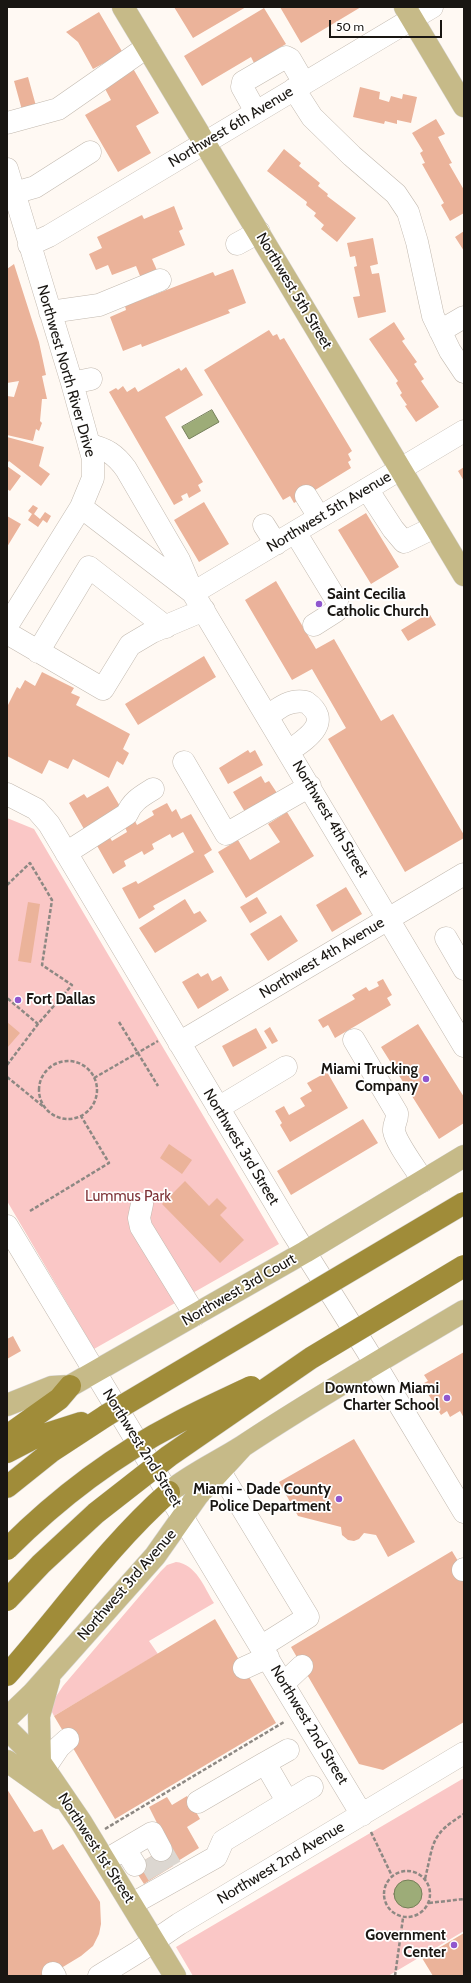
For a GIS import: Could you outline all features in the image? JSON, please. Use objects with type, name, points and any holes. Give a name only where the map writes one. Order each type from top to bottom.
[{"type":"highway","points":[[7,1487],[52,1451],[107,1414],[464,1203]]},
{"type":"highway","points":[[7,1600],[42,1564],[119,1494],[169,1456],[311,1358],[464,1266]]},
{"type":"highway","points":[[7,1549],[59,1503],[119,1458],[176,1424],[311,1358]]},
{"type":"highway","points":[[7,1436],[59,1399],[70,1386]]},
{"type":"highway","points":[[7,1452],[34,1438],[107,1414]]},
{"type":"highway","points":[[12,1670],[105,1557],[142,1516],[169,1492]]},
{"type":"main road","name":"Northwest 5th Street","points":[[123,7],[464,575]]},
{"type":"main road","points":[[408,13],[464,106]]},
{"type":"main road","name":"Northwest 3rd Court","points":[[7,1405],[52,1387],[70,1386],[305,1252],[464,1156]]},
{"type":"main road","name":"Northwest 3rd Avenue","points":[[169,1492],[188,1477],[242,1446],[274,1425],[464,1311]]},
{"type":"main road","name":"Northwest 3rd Avenue","points":[[7,1718],[33,1694],[155,1556],[184,1517],[198,1495],[242,1446]]},
{"type":"main road","points":[[42,1765],[39,1716],[52,1671]]},
{"type":"main road","name":"Northwest 1st Street","points":[[7,1729],[42,1765],[70,1806],[106,1860],[175,1976]]},
{"type":"main road","points":[[7,1761],[70,1806]]},
{"type":"street","name":"Northwest 6th Avenue","points":[[29,245],[49,236],[299,86],[408,13],[432,7]]},
{"type":"street","points":[[7,123],[58,109],[147,47]]},
{"type":"street","points":[[256,112],[242,87],[243,82],[286,57],[290,59],[312,117],[352,156],[396,194],[408,212],[417,242],[433,316],[450,351],[464,372]]},
{"type":"street","points":[[14,193],[35,187],[90,152]]},
{"type":"street","name":"Northwest North River Drive","points":[[7,169],[50,312],[82,381],[89,445],[93,459],[93,478],[81,507],[7,626]]},
{"type":"street","points":[[237,244],[259,232]]},
{"type":"street","points":[[50,312],[99,305],[160,280]]},
{"type":"street","points":[[440,331],[464,318]]},
{"type":"street","name":"Northwest 5th Avenue","points":[[38,652],[103,689],[130,645],[166,627],[276,544],[464,431]]},
{"type":"street","name":"Northwest 4th Street","points":[[89,445],[102,447],[111,453],[120,461],[126,470],[179,560],[199,601],[464,1046]]},
{"type":"street","points":[[93,478],[107,472],[126,470]]},
{"type":"street","points":[[367,489],[404,542],[435,527]]},
{"type":"street","points":[[306,496],[319,518]]},
{"type":"street","name":"Northwest 4th Street","points":[[81,507],[199,601]]},
{"type":"street","points":[[264,525],[276,544]]},
{"type":"street","points":[[295,532],[337,601],[336,611],[314,625]]},
{"type":"street","points":[[7,634],[38,652],[89,567],[166,627]]},
{"type":"street","points":[[268,716],[292,701],[306,702],[316,713],[318,721],[314,732],[289,751]]},
{"type":"street","points":[[184,762],[226,834],[310,786]]},
{"type":"street","points":[[66,853],[127,814],[129,806],[153,789]]},
{"type":"street","name":"Northwest 3rd Street","points":[[7,794],[40,812],[66,853],[170,1041],[218,1108],[464,1512]]},
{"type":"street","name":"Northwest 4th Avenue","points":[[170,1041],[389,918],[464,874]]},
{"type":"street","points":[[446,938],[464,969]]},
{"type":"street","points":[[354,1040],[397,1113],[398,1117],[394,1126],[396,1136],[423,1181]]},
{"type":"street","points":[[218,1108],[286,1067]]},
{"type":"street","points":[[142,1204],[139,1211],[139,1218],[142,1227],[195,1315]]},
{"type":"street","name":"Northwest 2nd Street","points":[[7,1226],[169,1492],[367,1823]]},
{"type":"street","points":[[219,1470],[308,1617],[244,1668]]},
{"type":"street","points":[[284,1683],[302,1666]]},
{"type":"street","points":[[42,1765],[68,1739]]},
{"type":"street","points":[[198,1802],[288,1750]]},
{"type":"street","name":"Northwest 2nd Avenue","points":[[99,1976],[154,1941],[367,1823],[464,1753]]},
{"type":"street","points":[[265,1763],[287,1801]]},
{"type":"street","points":[[106,1860],[152,1868],[216,1856],[223,1841],[312,1787]]},
{"type":"street","points":[[132,1904],[152,1868]]},
{"type":"path","points":[[7,885],[30,863],[52,900],[42,965],[72,985],[38,1024],[7,1065]]},
{"type":"path","points":[[7,998],[38,1024]]},
{"type":"path","points":[[119,1022],[158,1086]]},
{"type":"path","points":[[94,1078],[138,1053],[170,1041]]},
{"type":"path","points":[[7,1077],[53,1114],[62,1118],[72,1119],[82,1116],[95,1102],[97,1092],[94,1078],[85,1067],[77,1063],[68,1061],[51,1067],[41,1082],[40,1091],[46,1108]]},
{"type":"path","points":[[30,1211],[109,1163],[82,1116]]},
{"type":"path","points":[[104,1829],[285,1722]]},
{"type":"path","points":[[425,1879],[436,1837],[446,1825],[464,1814]]},
{"type":"path","points":[[367,1823],[392,1876]]},
{"type":"path","points":[[411,1871],[419,1874],[425,1879],[431,1892],[429,1903],[419,1915],[412,1918],[403,1918],[392,1912],[387,1906],[384,1898],[384,1890],[392,1876],[399,1872],[411,1871]]},
{"type":"path","points":[[429,1903],[464,1899]]},
{"type":"path","points":[[395,1976],[403,1918]]},
{"type":"green space","name":"Lummus Park","points":[[7,818],[34,829],[279,1244],[94,1349],[7,1201]]},
{"type":"green space","points":[[176,1562],[189,1567],[199,1577],[214,1603],[149,1641],[158,1654],[54,1716],[51,1710],[53,1701],[63,1686],[161,1571],[167,1565]]},
{"type":"green space","points":[[464,1778],[464,1931],[388,1976],[193,1976],[176,1947]]},
{"type":"shaded area","points":[[212,410],[219,422],[189,439],[182,427]]},
{"type":"shaded area","points":[[408,1880],[418,1884],[422,1894],[418,1904],[408,1908],[398,1904],[394,1894],[398,1884]]},
{"type":"building","points":[[174,7],[246,7],[193,38]]},
{"type":"building","points":[[280,7],[361,7],[301,43]]},
{"type":"building","points":[[264,8],[286,44],[254,63],[251,57],[202,86],[184,56]]},
{"type":"building","points":[[99,12],[123,53],[93,69],[78,42],[66,32]]},
{"type":"building","points":[[131,65],[159,113],[136,126],[151,153],[118,172],[85,115],[111,100],[103,85]]},
{"type":"building","points":[[28,77],[36,106],[22,110],[14,81]]},
{"type":"building","points":[[360,87],[380,92],[379,99],[389,102],[391,96],[402,99],[403,94],[417,97],[411,123],[397,120],[397,124],[385,121],[384,124],[353,117]]},
{"type":"building","points":[[436,119],[445,134],[438,137],[452,163],[449,164],[464,190],[464,213],[450,221],[441,205],[444,203],[422,164],[425,163],[420,153],[423,151],[412,133]]},
{"type":"building","points":[[284,149],[301,163],[299,166],[320,183],[318,186],[328,194],[327,196],[356,218],[337,242],[321,229],[324,225],[314,216],[316,213],[306,205],[307,202],[267,171]]},
{"type":"building","points":[[174,206],[183,229],[179,231],[185,245],[152,259],[164,286],[147,293],[136,266],[112,275],[108,265],[96,270],[89,254],[102,248],[97,237],[142,215],[144,219]]},
{"type":"building","points":[[464,231],[464,251],[455,237]]},
{"type":"building","points":[[373,238],[378,264],[370,266],[372,274],[379,273],[386,312],[358,318],[353,297],[360,296],[354,267],[357,266],[355,256],[350,257],[347,243]]},
{"type":"building","points":[[14,264],[39,342],[46,375],[42,376],[47,399],[42,399],[40,421],[42,423],[39,431],[36,429],[33,441],[7,435],[7,396],[14,397],[19,381],[7,383],[7,269]]},
{"type":"building","points":[[233,269],[246,303],[228,310],[230,313],[142,347],[141,344],[123,351],[110,317],[126,310],[125,306],[213,272],[215,276]]},
{"type":"building","points":[[394,322],[405,339],[402,341],[417,362],[414,364],[424,379],[421,381],[439,407],[416,422],[405,406],[407,405],[400,395],[402,393],[396,383],[398,381],[369,339]]},
{"type":"building","points":[[269,330],[273,336],[277,334],[280,340],[284,338],[352,451],[348,454],[351,460],[348,462],[351,468],[294,503],[290,496],[283,500],[204,370]]},
{"type":"building","points":[[186,367],[203,395],[165,417],[203,482],[198,485],[201,491],[189,498],[187,493],[181,496],[183,500],[174,505],[109,392],[116,388],[118,390],[123,386],[127,392],[135,387],[138,392],[179,368],[181,371]]},
{"type":"building","points":[[7,437],[44,447],[39,466],[50,474],[41,486],[9,461],[7,464]]},
{"type":"building","points":[[7,466],[21,476],[10,491],[7,489]]},
{"type":"building","points":[[464,467],[464,481],[458,471]]},
{"type":"building","points":[[204,502],[229,544],[199,562],[174,520]]},
{"type":"building","points":[[33,505],[38,508],[34,514],[40,519],[45,512],[51,516],[47,523],[43,520],[38,527],[28,520],[32,514],[28,511]]},
{"type":"building","points":[[366,513],[399,567],[371,584],[338,530]]},
{"type":"building","points":[[7,516],[21,524],[7,547]]},
{"type":"building","points":[[276,581],[316,649],[334,639],[381,721],[393,714],[464,835],[464,838],[405,872],[328,739],[346,728],[312,669],[292,680],[245,600]]},
{"type":"building","points":[[429,613],[436,625],[408,641],[401,630]]},
{"type":"building","points":[[204,656],[216,677],[138,725],[125,704]]},
{"type":"building","points":[[42,672],[74,688],[71,693],[80,697],[76,705],[130,734],[123,749],[129,753],[123,765],[117,761],[109,778],[73,759],[68,769],[49,760],[42,774],[7,756],[7,707],[17,687],[20,689],[25,680],[35,686]]},
{"type":"building","points":[[248,750],[250,753],[255,750],[263,765],[228,784],[219,768]]},
{"type":"building","points":[[261,776],[265,783],[269,781],[277,793],[245,812],[233,792]]},
{"type":"building","points":[[108,786],[121,808],[84,829],[69,803],[84,794],[87,798]]},
{"type":"building","points":[[167,803],[172,812],[176,809],[181,819],[191,814],[212,850],[204,855],[214,872],[153,906],[155,909],[139,919],[122,888],[136,881],[138,884],[194,852],[183,832],[172,838],[170,834],[152,844],[154,849],[144,855],[142,851],[124,861],[126,866],[113,874],[96,844],[109,836],[112,841],[127,832],[125,827],[135,821],[137,825],[154,815],[152,811]]},
{"type":"building","points":[[287,812],[314,856],[246,898],[218,852],[238,840],[250,860],[280,842],[268,824]]},
{"type":"building","points":[[346,887],[362,914],[332,932],[316,905]]},
{"type":"building","points":[[257,897],[267,913],[250,923],[240,907]]},
{"type":"building","points":[[185,899],[194,914],[200,911],[207,921],[155,953],[139,928]]},
{"type":"building","points":[[28,902],[40,904],[31,963],[18,961]]},
{"type":"building","points":[[281,915],[298,941],[268,961],[250,934]]},
{"type":"building","points":[[198,973],[201,977],[208,973],[212,981],[221,976],[229,990],[198,1009],[182,982]]},
{"type":"building","points":[[383,979],[392,995],[387,998],[391,1005],[335,1038],[328,1025],[323,1028],[318,1020],[355,999],[352,995],[366,987],[369,991],[379,986],[377,982]]},
{"type":"building","points":[[7,1022],[20,1033],[7,1048]]},
{"type":"building","points":[[418,1024],[464,1097],[464,1123],[439,1139],[381,1047]]},
{"type":"building","points":[[270,1027],[278,1041],[272,1044],[264,1031]]},
{"type":"building","points":[[256,1028],[267,1048],[233,1067],[222,1046]]},
{"type":"building","points":[[327,1072],[348,1108],[290,1142],[280,1125],[282,1123],[275,1111],[284,1106],[289,1115],[305,1106],[300,1098],[312,1091],[307,1083]]},
{"type":"building","points":[[363,1119],[378,1143],[291,1195],[277,1171]]},
{"type":"building","points":[[169,1144],[192,1160],[182,1174],[160,1158]]},
{"type":"building","points":[[185,1181],[209,1206],[217,1198],[227,1208],[220,1215],[244,1240],[220,1263],[162,1204]]},
{"type":"building","points":[[13,1336],[21,1351],[7,1359],[7,1339]]},
{"type":"building","name":"Downtown Miami Charter School","points":[[464,1352],[464,1418],[460,1411],[450,1417],[447,1411],[441,1415],[422,1384],[428,1381],[424,1375]]},
{"type":"building","name":"Miami - Dade County Police Department","points":[[354,1439],[415,1542],[388,1557],[376,1535],[364,1533],[359,1539],[354,1541],[348,1540],[342,1535],[341,1527],[298,1516],[279,1482]]},
{"type":"building","points":[[452,1551],[464,1571],[464,1722],[383,1770],[359,1764],[291,1647]]},
{"type":"building","points":[[215,1619],[276,1723],[115,1819],[54,1716]]},
{"type":"building","points":[[7,1789],[34,1832],[42,1829],[53,1850],[63,1844],[100,1902],[101,1924],[99,1934],[93,1946],[81,1956],[48,1976],[7,1976]]},
{"type":"building","points":[[187,1796],[200,1819],[187,1827],[199,1848],[178,1861],[176,1858],[170,1861],[173,1866],[144,1884],[133,1867],[163,1849],[161,1831],[149,1807],[167,1797],[172,1805]]},
{"type":"building","name":"Government Center","points":[[464,1933],[464,1976],[433,1976],[422,1958]]},
{"type":"tunnel","points":[[161,1850],[171,1867]]},
{"type":"tunnel","points":[[148,1858],[158,1875]]},
{"type":"place","name":"Saint Cecilia Catholic Church","points":[[319,604]]},
{"type":"place","name":"Fort Dallas","points":[[18,1000]]},
{"type":"place","name":"Miami Trucking Company","points":[[426,1079]]},
{"type":"place","name":"Downtown Miami Charter School","points":[[447,1398]]},
{"type":"place","name":"Miami - Dade County Police Department","points":[[339,1499]]},
{"type":"place","name":"Government Center","points":[[454,1945]]}]
